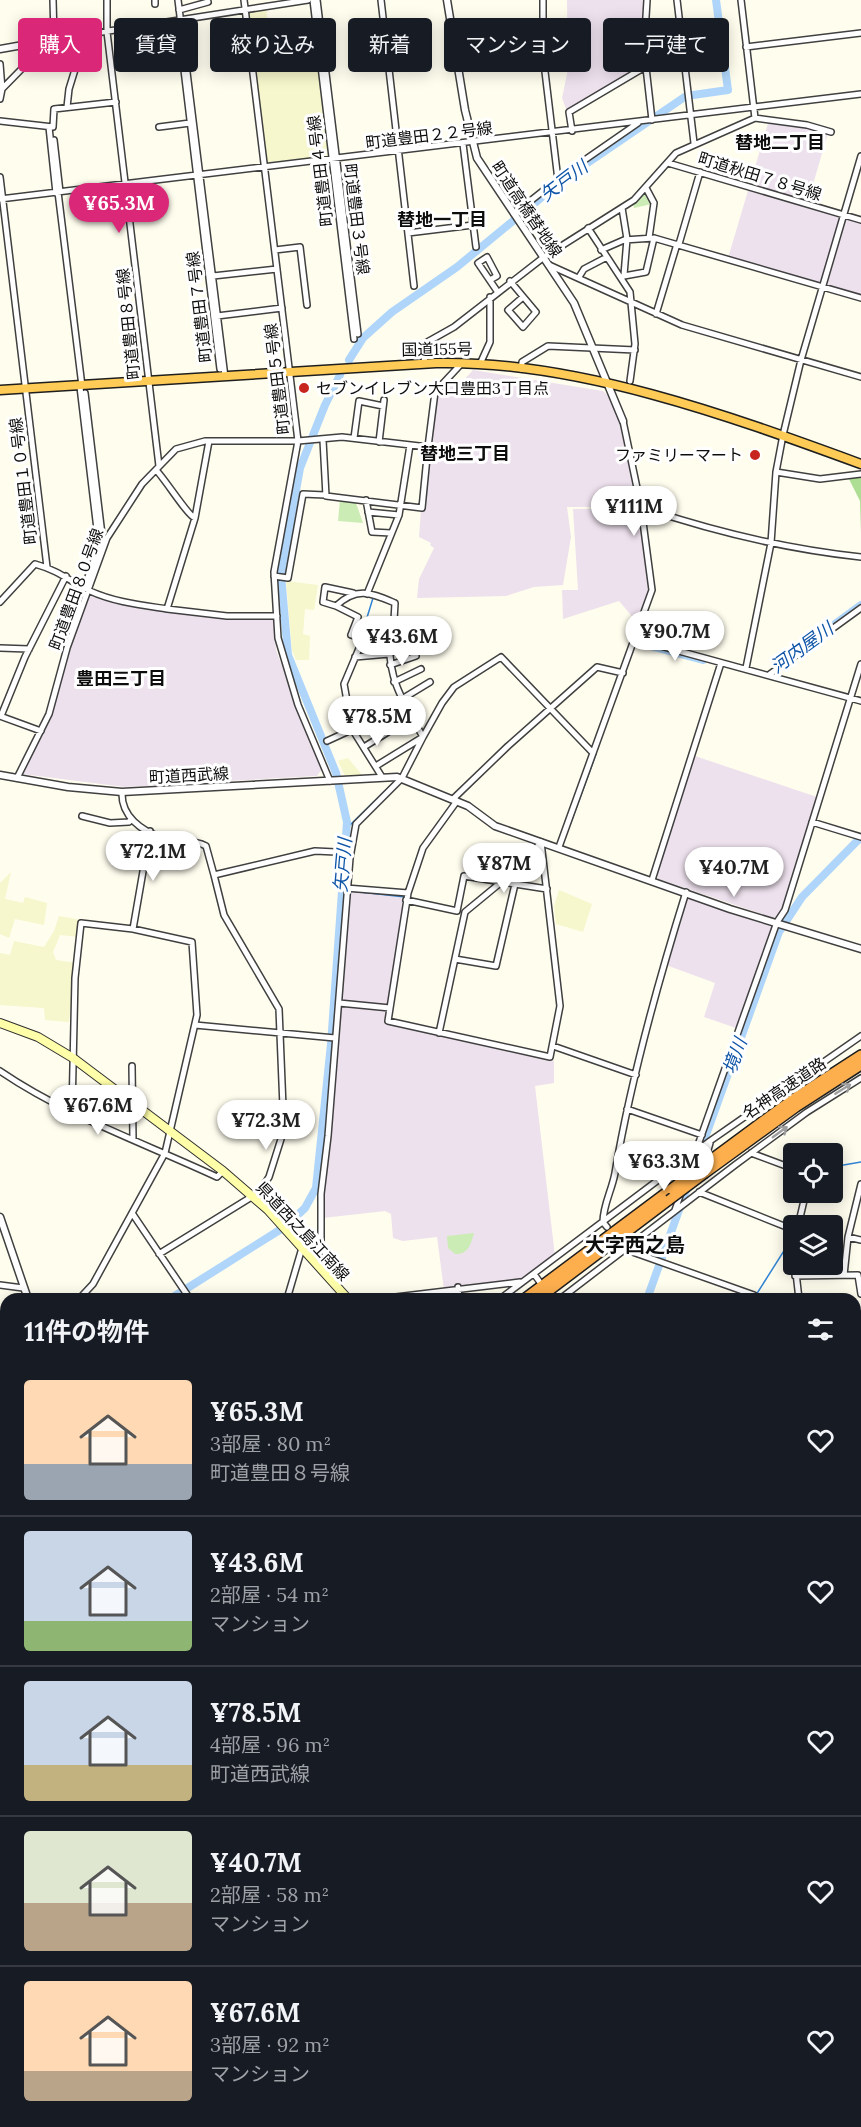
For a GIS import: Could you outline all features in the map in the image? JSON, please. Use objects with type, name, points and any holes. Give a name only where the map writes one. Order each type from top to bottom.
[{"type":"highway","name":"国道155号","points":[[0,390],[82,389],[148,382],[425,363],[480,364],[609,384],[783,435],[861,464]]},
{"type":"highway","name":"名神高速道路","points":[[532,1293],[709,1161],[845,1070],[861,1055]]},
{"type":"highway","name":"名神高速道路","points":[[845,1070],[861,1065]]},
{"type":"highway","name":"名神高速道路","points":[[546,1293],[705,1173],[768,1121]]},
{"type":"main road","name":"県道西之島江南線","points":[[0,1023],[38,1037],[73,1058],[223,1171],[276,1219],[343,1293]]},
{"type":"street","points":[[53,0],[54,18]]},
{"type":"street","name":"町道豊田８号線","points":[[107,0],[107,32],[158,468]]},
{"type":"street","points":[[178,0],[180,18]]},
{"type":"street","name":"町道豊田５号線","points":[[244,0],[288,372],[300,441],[274,576],[280,651],[289,680],[336,780]]},
{"type":"street","points":[[192,18],[308,0]]},
{"type":"street","name":"町道豊田４号線","points":[[315,0],[356,336]]},
{"type":"street","points":[[381,0],[414,286]]},
{"type":"street","name":"町道高橋替地線","points":[[447,0],[472,143],[482,168],[574,303],[623,421]]},
{"type":"street","points":[[543,0],[543,55],[558,180]]},
{"type":"street","points":[[646,18],[647,0]]},
{"type":"street","points":[[677,0],[694,143]]},
{"type":"street","points":[[741,0],[755,118]]},
{"type":"street","points":[[180,10],[192,4],[208,1],[210,15]]},
{"type":"street","points":[[102,32],[114,31]]},
{"type":"street","points":[[747,49],[861,34]]},
{"type":"street","points":[[0,49],[18,46]]},
{"type":"street","points":[[0,64],[2,89],[0,99]]},
{"type":"street","points":[[2,89],[19,72]]},
{"type":"street","points":[[67,107],[74,72]]},
{"type":"street","name":"町道豊田７号線","points":[[185,72],[223,377]]},
{"type":"street","points":[[186,72],[213,276],[223,377]]},
{"type":"street","points":[[572,130],[569,112],[637,72]]},
{"type":"street","points":[[646,72],[652,120]]},
{"type":"street","name":"町道豊田２２号線","points":[[1,199],[264,169],[861,94]]},
{"type":"street","points":[[87,589],[99,546],[51,127],[54,109],[116,102]]},
{"type":"street","points":[[425,363],[422,345],[454,327],[544,256],[622,208],[646,188],[676,153],[694,143],[755,118],[807,125],[831,132]]},
{"type":"street","points":[[0,121],[51,127]]},
{"type":"street","points":[[516,217],[558,180],[638,122]]},
{"type":"street","points":[[159,127],[190,123]]},
{"type":"street","points":[[463,144],[476,247]]},
{"type":"street","points":[[746,668],[771,543],[776,472],[783,435],[801,360],[861,156]]},
{"type":"street","name":"町道秋田７８号線","points":[[668,163],[861,220]]},
{"type":"street","points":[[657,315],[700,172]]},
{"type":"street","name":"町道豊田１０号線","points":[[0,177],[47,567]]},
{"type":"street","points":[[623,276],[646,272],[652,238],[654,203],[646,188]]},
{"type":"street","points":[[622,208],[627,239],[623,276]]},
{"type":"street","points":[[408,232],[474,225]]},
{"type":"street","points":[[588,228],[628,286],[632,303],[634,350],[630,381]]},
{"type":"street","points":[[601,250],[627,239],[652,238],[861,298]]},
{"type":"street","points":[[275,250],[300,247],[307,305]]},
{"type":"street","points":[[579,277],[584,269],[607,257]]},
{"type":"street","points":[[549,265],[657,315],[861,377]]},
{"type":"street","points":[[213,276],[277,269]]},
{"type":"street","points":[[490,280],[497,291]]},
{"type":"street","points":[[510,281],[536,312],[523,327],[508,310],[523,297]]},
{"type":"street","points":[[480,364],[490,342],[490,297]]},
{"type":"street","points":[[217,316],[282,308]]},
{"type":"street","points":[[521,369],[522,362],[547,346],[634,350]]},
{"type":"street","points":[[274,576],[288,578],[303,494],[422,508],[435,392],[462,363]]},
{"type":"street","points":[[82,389],[104,544]]},
{"type":"street","points":[[354,438],[360,401],[384,403],[379,442]]},
{"type":"street","points":[[559,847],[635,639],[652,584],[641,507],[623,421]]},
{"type":"street","name":"町道豊田８０号線","points":[[17,778],[49,714],[87,589],[104,544],[139,489],[176,449],[209,441],[300,441],[354,438],[428,447]]},
{"type":"street","points":[[321,440],[325,495]]},
{"type":"street","points":[[167,609],[195,518],[209,441]]},
{"type":"street","points":[[367,593],[399,515],[411,445]]},
{"type":"street","points":[[158,468],[187,514],[195,518]]},
{"type":"street","points":[[776,472],[820,479],[861,474]]},
{"type":"street","points":[[366,500],[372,531],[391,533]]},
{"type":"street","points":[[641,507],[677,519],[771,543],[861,556]]},
{"type":"street","points":[[368,512],[399,515]]},
{"type":"street","points":[[0,602],[35,564],[66,576],[87,589],[124,602],[227,616],[277,616]]},
{"type":"street","points":[[41,731],[0,716],[29,649],[66,576]]},
{"type":"street","points":[[325,587],[352,593],[367,593],[395,603],[393,638],[363,639],[351,635],[358,617],[323,602],[325,587]]},
{"type":"street","points":[[336,606],[352,593]]},
{"type":"street","points":[[770,674],[861,608]]},
{"type":"street","points":[[390,638],[389,654],[394,682],[423,737]]},
{"type":"street","points":[[363,639],[344,684],[352,730],[381,777]]},
{"type":"street","points":[[635,639],[770,674],[861,701]]},
{"type":"street","points":[[0,648],[29,649]]},
{"type":"street","points":[[355,657],[389,654]]},
{"type":"street","points":[[390,665],[416,656]]},
{"type":"street","points":[[327,1276],[332,1273],[321,1242],[321,1194],[339,1003],[346,888],[356,824],[402,778],[442,703],[454,687],[501,657],[593,753]]},
{"type":"street","points":[[652,880],[721,663]]},
{"type":"street","points":[[675,1210],[777,922],[785,910],[861,664]]},
{"type":"street","points":[[541,842],[560,1006],[550,1057],[388,1021],[408,893],[423,848],[455,800],[549,709],[597,667],[623,672]]},
{"type":"street","points":[[394,682],[421,669]]},
{"type":"street","points":[[327,741],[352,730],[430,682]]},
{"type":"street","points":[[364,747],[412,717]]},
{"type":"street","points":[[375,766],[423,737]]},
{"type":"street","name":"町道西武線","points":[[0,775],[68,787],[122,792],[381,777],[402,778],[455,800],[495,826],[730,909],[861,949]]},
{"type":"street","points":[[122,792],[123,809],[131,819],[161,837],[206,846],[224,915],[277,1003],[280,1033],[281,1139],[269,1177],[254,1197],[159,1254]]},
{"type":"street","points":[[82,816],[110,823],[129,822],[131,819]]},
{"type":"street","points":[[812,822],[861,837]]},
{"type":"street","points":[[133,929],[150,831]]},
{"type":"street","points":[[439,1033],[465,912],[522,865],[541,842]]},
{"type":"street","points":[[214,875],[315,851],[336,852]]},
{"type":"street","points":[[406,900],[457,911],[464,876],[548,890]]},
{"type":"street","points":[[454,959],[496,966],[515,884]]},
{"type":"street","points":[[346,888],[408,893]]},
{"type":"street","points":[[605,1225],[627,1108],[655,989],[686,892]]},
{"type":"street","points":[[72,1111],[75,978],[81,923],[133,929],[192,942],[195,1024],[165,1153],[93,1284],[85,1293]]},
{"type":"street","points":[[339,1003],[390,1008]]},
{"type":"street","points":[[195,1024],[335,1037]]},
{"type":"street","points":[[508,1293],[605,1225],[710,1141],[861,1036]]},
{"type":"street","points":[[553,1046],[636,1075]]},
{"type":"street","points":[[132,1066],[133,1139]]},
{"type":"street","points":[[0,1071],[41,1097],[217,1177],[223,1171]]},
{"type":"street","points":[[567,1293],[623,1247],[826,1099],[861,1078]]},
{"type":"street","points":[[627,1108],[702,1135]]},
{"type":"street","points":[[695,1195],[710,1141]]},
{"type":"street","points":[[752,1153],[783,1165]]},
{"type":"street","points":[[844,1275],[848,1237],[861,1184]]},
{"type":"street","points":[[695,1195],[783,1226]]},
{"type":"street","points":[[132,1213],[186,1293]]},
{"type":"street","points":[[0,1217],[25,1293]]},
{"type":"street","points":[[848,1237],[861,1240]]},
{"type":"street","points":[[289,1293],[302,1248],[321,1242]]},
{"type":"street","points":[[623,1247],[748,1293]]},
{"type":"street","points":[[534,1274],[539,1281]]},
{"type":"street","points":[[798,1293],[795,1276],[858,1275],[861,1293]]},
{"type":"street","points":[[418,1293],[522,1282]]},
{"type":"street","points":[[0,1285],[23,1288]]},
{"type":"street","points":[[458,1287],[458,1293]]},
{"type":"shaded area","points":[[567,0],[643,0],[644,18],[603,18],[603,72],[634,72],[567,112],[562,98],[567,72],[591,72],[591,18],[567,18]]},
{"type":"shaded area","points":[[769,120],[828,133],[807,205],[842,215],[821,285],[728,258]]},
{"type":"shaded area","points":[[847,217],[861,221],[861,295],[827,285]]},
{"type":"shaded area","points":[[473,370],[603,391],[612,399],[636,498],[622,507],[567,507],[571,537],[563,585],[534,587],[506,596],[417,598],[419,579],[434,548],[430,545],[431,543],[419,537],[421,510],[425,510],[434,402],[437,392],[447,382],[461,383]]},
{"type":"shaded area","points":[[638,508],[651,579],[650,590],[637,622],[619,601],[563,619],[562,590],[578,590],[573,509]]},
{"type":"shaded area","points":[[90,594],[122,604],[275,620],[276,650],[322,769],[317,776],[125,787],[22,774],[49,719],[69,650]]},
{"type":"shaded area","points":[[695,756],[817,797],[782,911],[774,918],[658,879],[656,871]]},
{"type":"shaded area","points":[[348,891],[400,895],[403,901],[390,1003],[387,1005],[341,1002]]},
{"type":"shaded area","points":[[688,896],[775,927],[739,1029],[704,1017],[715,983],[666,965]]},
{"type":"shaded area","points":[[341,1005],[386,1009],[386,1024],[554,1061],[554,1083],[535,1086],[555,1256],[521,1281],[444,1290],[437,1237],[403,1241],[393,1238],[391,1214],[385,1211],[323,1218]]},
{"type":"green space","points":[[266,8],[267,18],[248,18],[248,13]]},
{"type":"green space","points":[[254,72],[321,72],[331,156],[267,165]]},
{"type":"green space","points":[[644,192],[647,192],[652,204],[634,208],[633,204]]},
{"type":"green space","points":[[861,472],[861,533],[860,501],[848,477]]},
{"type":"green space","points":[[340,499],[355,500],[363,523],[338,521]]},
{"type":"green space","points":[[286,581],[318,585],[314,610],[305,609],[303,634],[310,636],[309,660],[296,660],[292,650]]},
{"type":"green space","points":[[348,758],[362,775],[345,776],[338,761]]},
{"type":"green space","points":[[11,872],[5,899],[23,903],[25,897],[47,903],[44,925],[15,919],[9,938],[0,934],[0,883]]},
{"type":"green space","points":[[559,890],[592,904],[583,932],[556,924],[554,906]]},
{"type":"green space","points":[[59,916],[81,920],[79,937],[60,935],[53,952],[56,960],[76,963],[69,1022],[45,1020],[44,1008],[0,1005],[0,953],[10,955],[14,941],[44,947],[54,931]]},
{"type":"green space","points":[[474,1233],[470,1245],[463,1253],[455,1254],[448,1248],[447,1236]]},
{"type":"waterway","name":"矢戸川","points":[[349,360],[363,338],[392,312],[457,267],[564,179],[686,96],[728,90],[716,0]]},
{"type":"waterway","name":"矢戸川","points":[[180,1293],[286,1226],[305,1208],[316,1188],[331,1044],[347,822],[336,773],[288,655],[281,575],[300,468],[325,405],[340,375]]},
{"type":"waterway","points":[[425,504],[428,474]]},
{"type":"waterway","points":[[361,637],[373,598]]},
{"type":"waterway","name":"河内屋川","points":[[835,624],[861,605]]},
{"type":"waterway","points":[[353,656],[359,641]]},
{"type":"waterway","name":"河内屋川","points":[[635,642],[703,660]]},
{"type":"waterway","points":[[344,701],[347,717]]},
{"type":"waterway","points":[[570,825],[596,754]]},
{"type":"waterway","points":[[347,828],[397,779]]},
{"type":"waterway","points":[[458,798],[468,788]]},
{"type":"waterway","name":"境川","points":[[649,1293],[779,932],[802,897],[861,837]]},
{"type":"waterway","points":[[351,891],[405,897]]},
{"type":"waterway","points":[[843,1165],[861,1162]]},
{"type":"waterway","points":[[757,1293],[783,1252]]},
{"type":"place","name":"セブンイレブン大口豊田3丁目点","points":[[304,388]]},
{"type":"place","name":"ファミリーマート","points":[[755,455]]},
{"type":"district","name":"替地二丁目","points":[[780,143]]},
{"type":"district","name":"替地一丁目","points":[[442,220]]},
{"type":"district","name":"替地三丁目","points":[[465,454]]},
{"type":"district","name":"豊田三丁目","points":[[121,679]]},
{"type":"district","name":"大字西之島","points":[[635,1245]]}]
